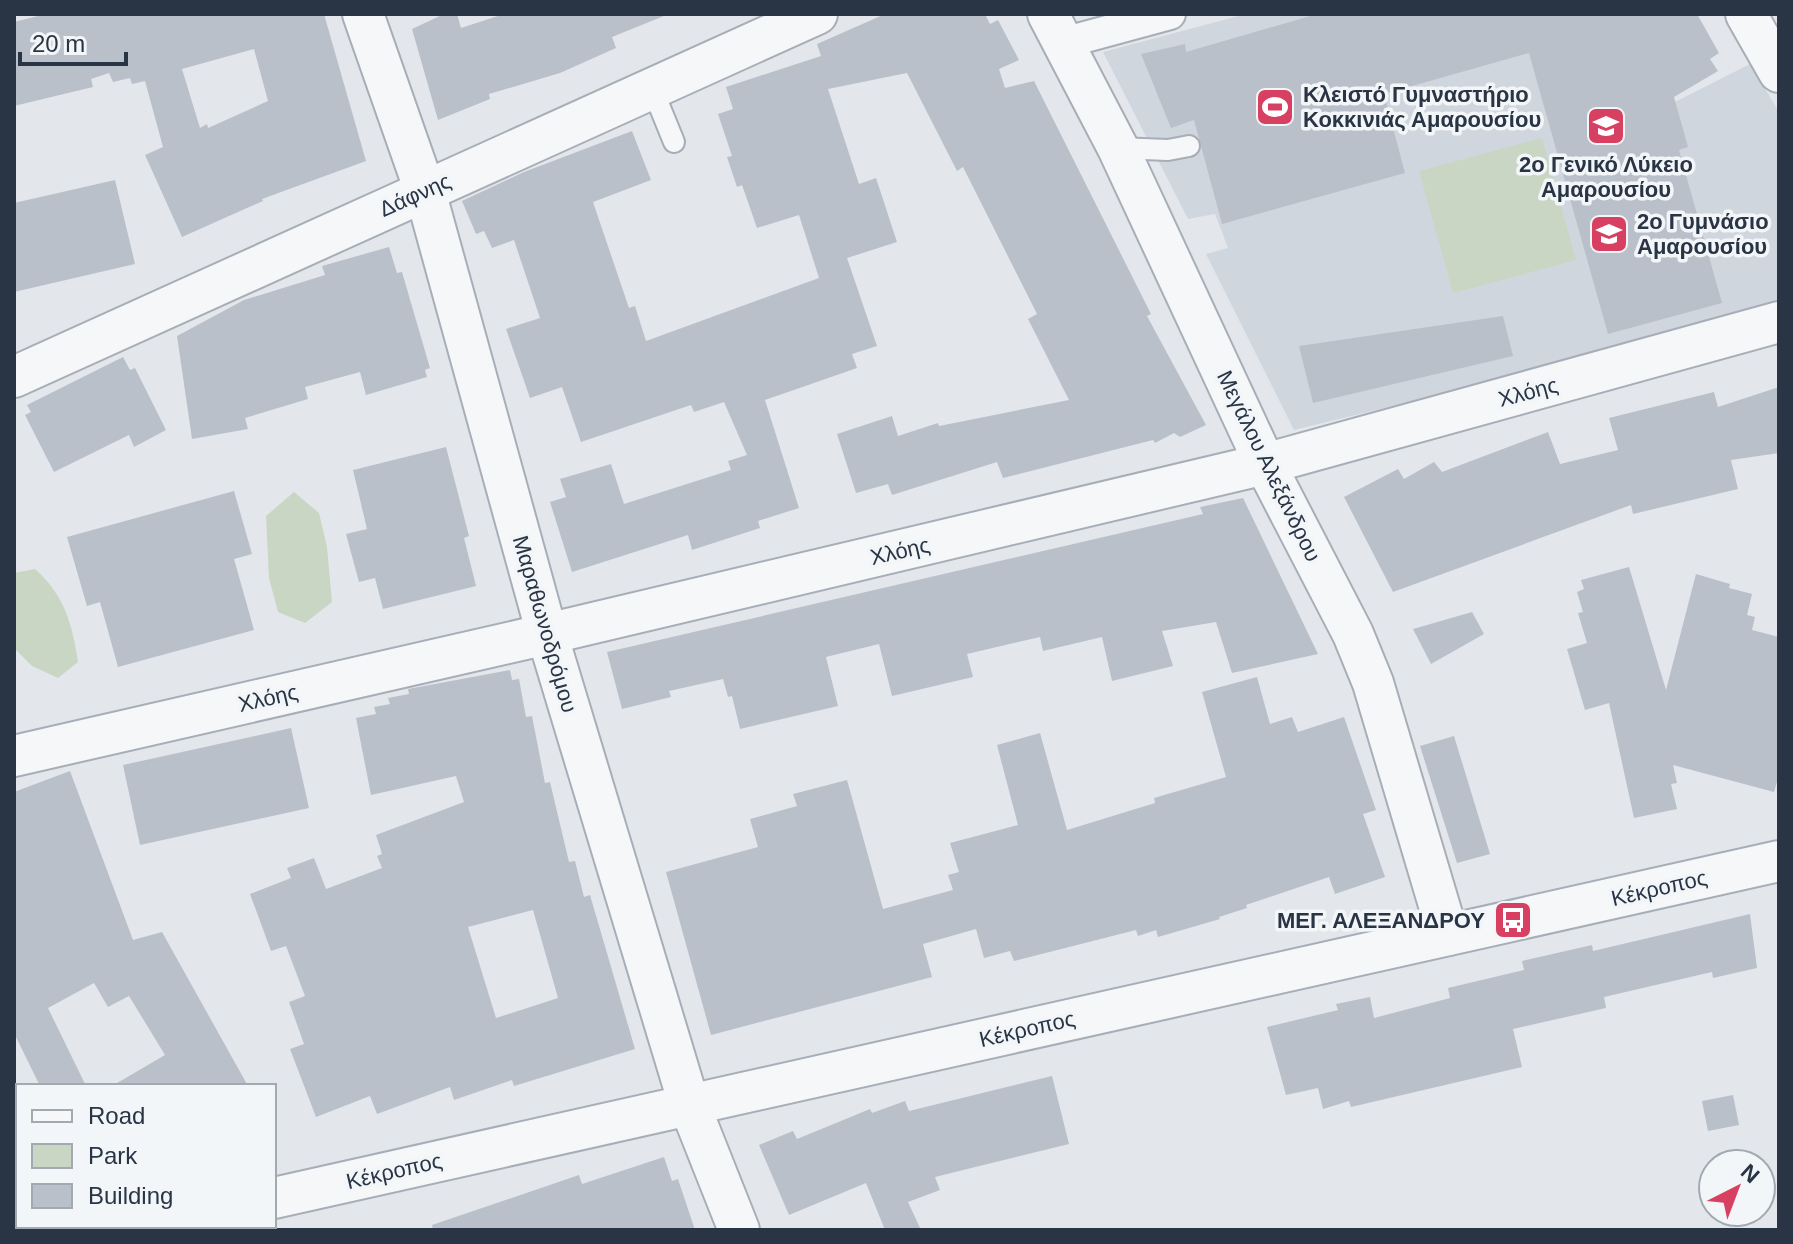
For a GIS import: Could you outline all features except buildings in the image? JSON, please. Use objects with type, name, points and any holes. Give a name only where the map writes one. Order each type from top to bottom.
[{"type":"street","name":"Μαραθωνοδρόμου","points":[[363,14],[425,191],[547,634],[689,1104],[739,1230]]},
{"type":"street","name":"Δάφνης","points":[[14,377],[817,14]]},
{"type":"street","points":[[1056,29],[1170,14]]},
{"type":"street","points":[[1746,14],[1779,72]]},
{"type":"street","name":"Μεγάλου Αλεξάνδρου","points":[[1056,29],[1118,148],[1265,464],[1353,634],[1373,683],[1448,935]]},
{"type":"street","name":"Χλόης","points":[[14,756],[1265,464],[1779,322]]},
{"type":"street","name":"Κέκροπος","points":[[276,1198],[1779,861]]},
{"type":"lane","points":[[652,88],[674,142]]},
{"type":"lane","points":[[1118,148],[1168,150],[1189,146]]},
{"type":"shaded area","points":[[1246,14],[1650,14],[1675,102],[1750,64],[1779,112],[1779,312],[1294,430],[1206,254],[1228,248],[1215,214],[1188,219],[1103,52]]},
{"type":"green space","points":[[1542,138],[1576,260],[1453,293],[1419,171]]},
{"type":"green space","points":[[294,492],[319,513],[327,547],[332,602],[305,623],[278,612],[269,578],[266,516]]},
{"type":"green space","points":[[35,569],[60,600],[73,635],[78,662],[58,678],[32,666],[14,648],[14,573]]},
{"type":"place","name":"Κλειστό Γυμναστήριο Κοκκινιάς Αμαρουσίου","points":[[1275,107]]},
{"type":"place","name":"2ο Γενικό Λύκειο Αμαρουσίου","points":[[1606,126]]},
{"type":"place","name":"2ο Γυμνάσιο Αμαρουσίου","points":[[1609,234]]},
{"type":"place","name":"ΜΕΓ. ΑΛΕΞΑΝΔΡΟΥ","points":[[1513,920]]}]
